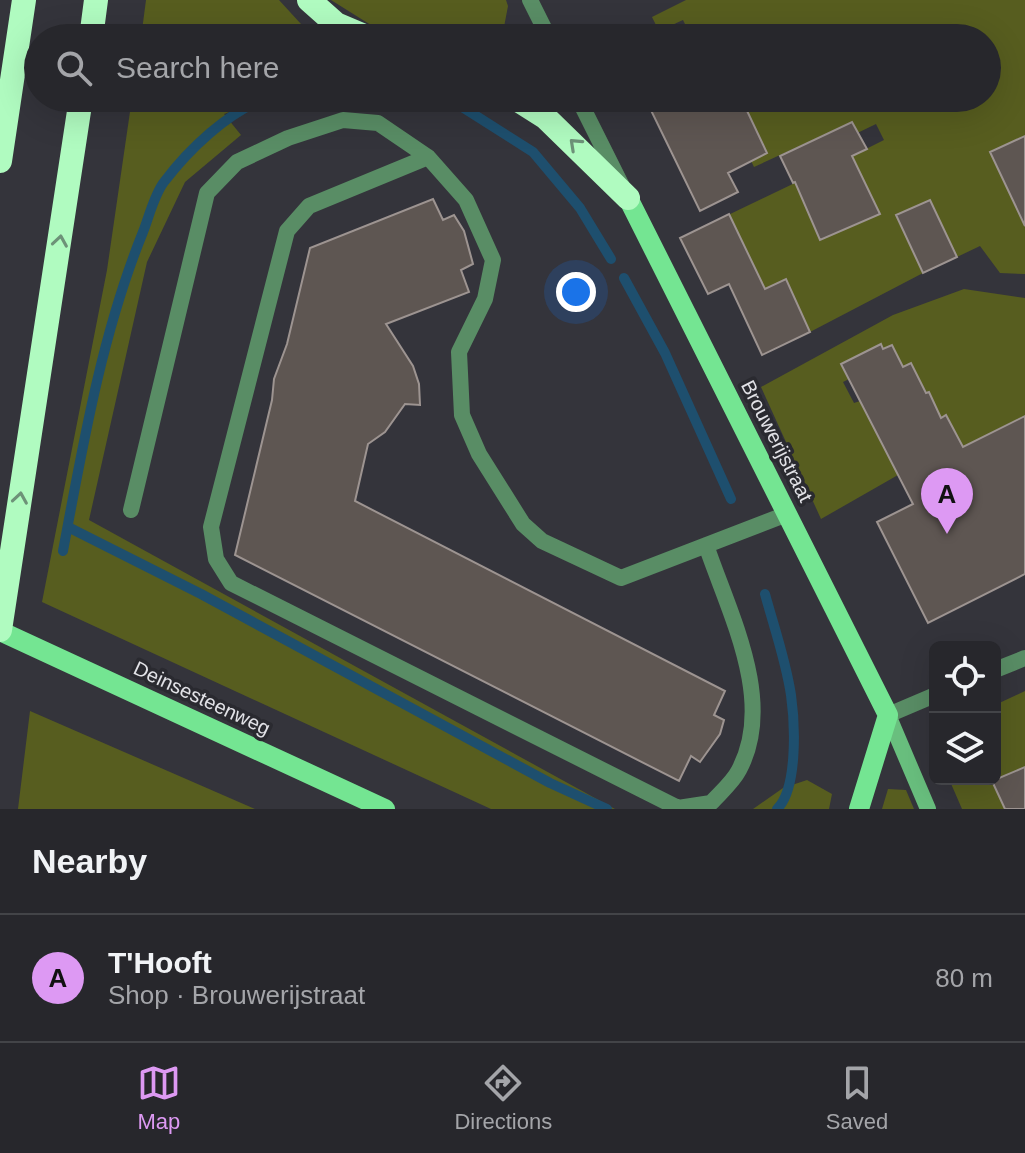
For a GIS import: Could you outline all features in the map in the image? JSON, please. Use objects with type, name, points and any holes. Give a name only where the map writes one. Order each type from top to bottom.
[{"type":"highway","points":[[0,161],[24,0]]},
{"type":"highway","points":[[93,24],[96,0]]},
{"type":"highway","points":[[309,0],[336,24]]},
{"type":"highway","points":[[0,631],[79,112]]},
{"type":"highway","points":[[537,112],[628,198]]},
{"type":"main road","name":"Brouwerijstraat","points":[[628,198],[888,715],[928,809]]},
{"type":"main road","name":"Deinsesteenweg","points":[[0,631],[385,809]]},
{"type":"main road","points":[[859,809],[888,715]]},
{"type":"street","points":[[530,0],[542,24]]},
{"type":"street","name":"Brouwerijstraat","points":[[585,112],[628,198]]},
{"type":"street","points":[[131,510],[207,193],[237,162],[288,138],[343,120],[378,123],[428,157],[466,200],[493,260],[485,299],[459,352],[462,415],[479,454],[523,524],[542,541],[621,578],[787,514]]},
{"type":"street","points":[[428,157],[309,206],[287,231],[211,527],[216,559],[231,583],[678,808],[711,803],[739,771],[754,724],[750,674],[706,545]]},
{"type":"street","points":[[1001,668],[1025,658]]},
{"type":"street","points":[[888,715],[929,698]]},
{"type":"green space","points":[[146,0],[279,0],[301,24],[143,24]]},
{"type":"green space","points":[[331,0],[506,0],[508,6],[505,24],[369,24]]},
{"type":"green space","points":[[686,0],[1025,0],[1025,274],[1000,273],[980,246],[957,257],[930,200],[896,216],[923,273],[810,332],[785,279],[738,302],[729,284],[734,234],[726,216],[824,169],[820,240],[850,227],[852,156],[884,140],[876,124],[845,139],[839,128],[754,167],[738,134],[740,112],[1001,112],[1001,24],[685,24],[683,20],[674,24],[656,24],[652,17]]},
{"type":"green space","points":[[130,112],[230,112],[224,114],[241,135],[185,182],[147,262],[89,520],[615,809],[491,809],[42,602],[107,270]]},
{"type":"green space","points":[[964,289],[1025,298],[1025,419],[999,429],[982,441],[958,482],[958,437],[946,416],[941,418],[911,364],[903,367],[891,345],[883,349],[880,344],[859,355],[849,379],[843,382],[854,403],[860,401],[905,471],[821,519],[761,387],[893,315]]},
{"type":"green space","points":[[1025,691],[1025,767],[1001,778],[1001,713],[1001,702]]},
{"type":"green space","points":[[30,711],[255,809],[18,809]]},
{"type":"green space","points":[[807,780],[832,794],[829,809],[753,809],[783,788]]},
{"type":"green space","points":[[952,785],[995,785],[1005,809],[962,809]]},
{"type":"green space","points":[[888,789],[906,790],[914,809],[882,809]]},
{"type":"building","points":[[652,112],[748,112],[767,153],[728,173],[738,192],[700,211]]},
{"type":"building","points":[[852,122],[867,149],[852,156],[880,214],[820,240],[780,156]]},
{"type":"building","points":[[1025,136],[1025,226],[990,152]]},
{"type":"building","points":[[433,199],[443,220],[454,215],[464,231],[473,264],[461,270],[469,292],[386,324],[413,366],[419,384],[420,405],[405,404],[385,432],[368,444],[355,501],[725,691],[714,715],[724,720],[720,734],[700,762],[691,756],[679,781],[235,555],[272,400],[274,379],[287,344],[310,248]]},
{"type":"building","points":[[930,200],[957,257],[923,273],[896,215]]},
{"type":"building","points":[[729,214],[765,289],[786,279],[810,332],[762,355],[729,284],[708,294],[680,238]]},
{"type":"building","points":[[881,344],[883,349],[892,345],[903,367],[911,363],[941,418],[946,415],[963,447],[1025,416],[1025,574],[928,623],[877,522],[913,504],[841,364]]},
{"type":"building","points":[[1025,767],[1025,809],[1005,809],[994,785],[1001,785],[1001,777]]},
{"type":"waterway","points":[[63,551],[105,349],[157,193],[197,145],[238,112]]},
{"type":"waterway","points":[[470,112],[533,152],[580,208],[611,259]]},
{"type":"waterway","points":[[624,278],[665,353],[731,499]]},
{"type":"waterway","points":[[68,527],[201,594],[550,783],[607,809]]},
{"type":"waterway","points":[[765,594],[786,670],[793,722],[792,772],[784,800],[777,809]]},
{"type":"place","name":"T'Hooft","points":[[947,534]]}]
